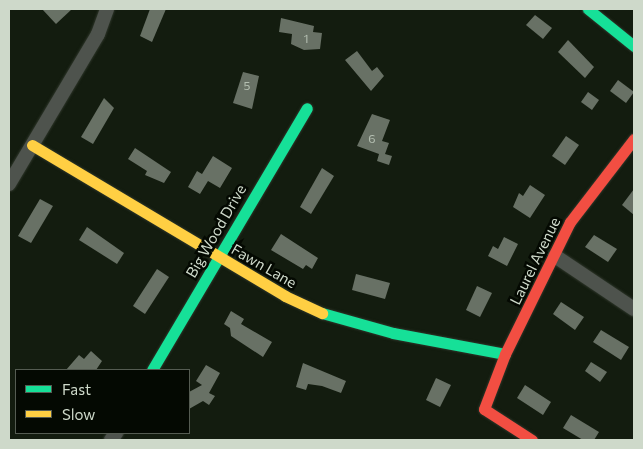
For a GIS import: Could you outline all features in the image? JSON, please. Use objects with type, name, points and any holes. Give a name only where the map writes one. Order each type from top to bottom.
[{"type":"street","points":[[9,184],[98,34],[107,9]]},
{"type":"street","points":[[588,9],[634,46]]},
{"type":"street","name":"Big Wood Drive","points":[[153,369],[307,108]]},
{"type":"street","name":"Laurel Avenue","points":[[532,440],[484,409],[505,354],[555,256],[570,222],[634,139]]},
{"type":"street","name":"Fawn Lane","points":[[32,145],[219,258],[318,312],[393,333],[505,354]]},
{"type":"street","points":[[555,256],[634,309]]},
{"type":"building","points":[[42,9],[72,9],[56,24]]},
{"type":"building","points":[[150,9],[166,9],[152,42],[140,36]]},
{"type":"building","points":[[535,15],[552,28],[543,39],[526,25]]},
{"type":"building","points":[[281,18],[314,26],[313,32],[322,33],[320,49],[304,50],[291,44],[292,34],[279,32]]},
{"type":"building","points":[[568,40],[594,67],[585,78],[558,52]]},
{"type":"building","points":[[357,51],[372,71],[377,67],[384,76],[371,91],[345,60]]},
{"type":"building","points":[[243,72],[259,76],[252,109],[233,103]]},
{"type":"building","points":[[618,80],[634,92],[626,103],[610,91]]},
{"type":"building","points":[[588,92],[599,100],[592,110],[581,102]]},
{"type":"building","points":[[104,98],[114,108],[93,144],[81,137]]},
{"type":"building","points":[[372,114],[390,120],[382,141],[389,143],[385,154],[392,156],[389,165],[377,161],[379,154],[357,146]]},
{"type":"building","points":[[566,136],[579,145],[565,165],[552,156]]},
{"type":"building","points":[[135,148],[171,172],[164,183],[145,175],[147,171],[128,159]]},
{"type":"building","points":[[213,156],[232,168],[220,188],[208,181],[200,194],[188,187],[197,171],[202,174]]},
{"type":"building","points":[[322,168],[334,176],[311,214],[300,207]]},
{"type":"building","points":[[530,185],[545,195],[530,218],[513,207],[519,193],[523,196]]},
{"type":"building","points":[[634,189],[634,215],[622,205]]},
{"type":"building","points":[[40,199],[53,206],[31,243],[18,236]]},
{"type":"building","points":[[87,227],[124,253],[117,264],[79,240]]},
{"type":"building","points":[[281,234],[318,258],[312,269],[306,265],[303,269],[271,250]]},
{"type":"building","points":[[594,235],[617,249],[608,262],[585,247]]},
{"type":"building","points":[[504,237],[518,244],[507,266],[488,256],[493,246],[498,249]]},
{"type":"building","points":[[157,269],[169,277],[145,314],[133,306]]},
{"type":"building","points":[[356,274],[390,283],[385,299],[352,290]]},
{"type":"building","points":[[477,286],[492,293],[480,317],[466,310]]},
{"type":"building","points":[[561,302],[584,317],[575,330],[553,314]]},
{"type":"building","points":[[231,311],[244,319],[241,324],[272,342],[263,357],[231,336],[230,328],[224,324]]},
{"type":"building","points":[[601,330],[629,347],[621,360],[593,342]]},
{"type":"building","points":[[91,351],[102,361],[97,369],[67,369],[79,355],[84,359]]},
{"type":"building","points":[[591,362],[607,372],[600,382],[585,371]]},
{"type":"building","points":[[303,363],[346,381],[341,393],[322,386],[308,384],[306,390],[296,387]]},
{"type":"building","points":[[206,365],[220,373],[209,393],[215,396],[209,405],[203,401],[190,408],[190,391],[202,385],[196,381]]},
{"type":"building","points":[[436,378],[451,385],[440,407],[426,400]]},
{"type":"building","points":[[525,385],[551,402],[543,415],[517,398]]},
{"type":"building","points":[[571,415],[599,432],[594,440],[583,440],[563,428]]},
{"type":"traffic: fast","points":[[588,9],[634,46]]},
{"type":"traffic: fast","points":[[153,369],[307,108]]},
{"type":"traffic: fast","points":[[322,313],[393,333],[505,354]]},
{"type":"traffic: slow","points":[[32,145],[285,296],[322,313]]},
{"type":"traffic: jam","points":[[532,440],[484,409],[505,354],[570,222],[634,139]]}]
